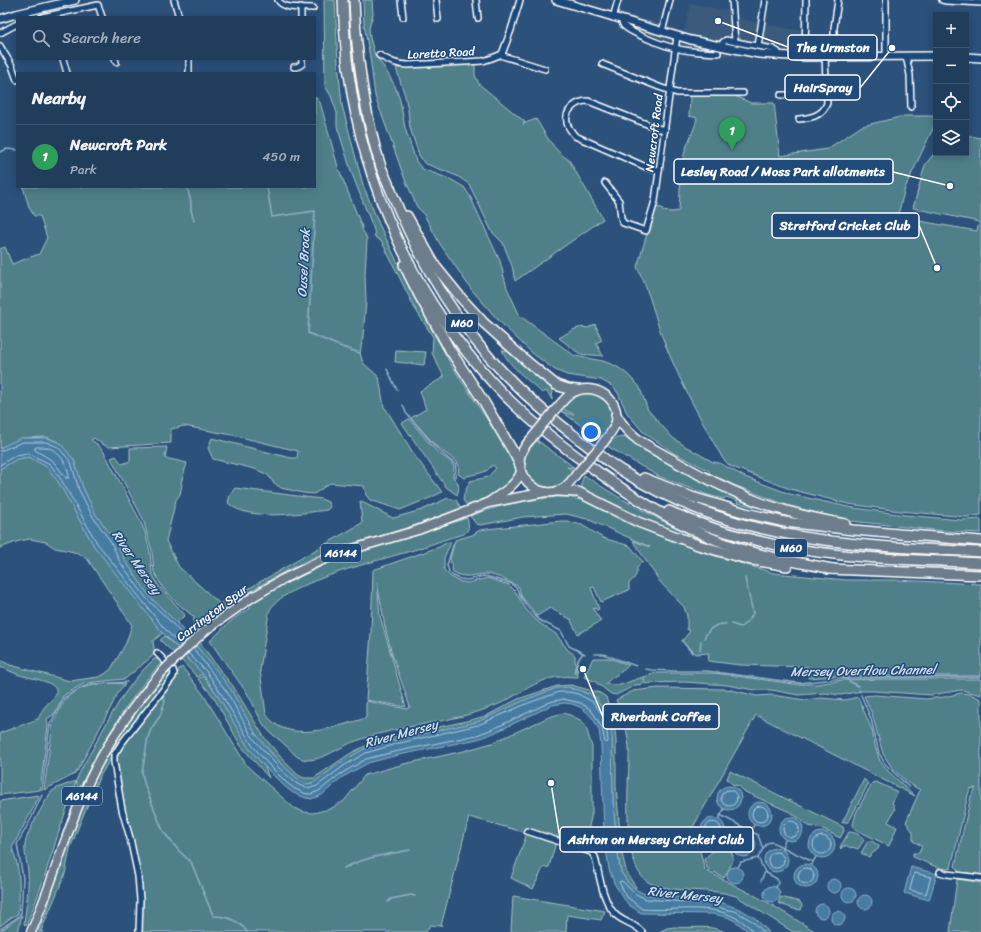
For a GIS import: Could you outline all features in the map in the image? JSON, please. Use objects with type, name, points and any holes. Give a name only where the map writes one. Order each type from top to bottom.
[{"type":"highway","name":"M60","points":[[344,0],[345,40],[354,103],[370,170],[387,216],[406,258],[426,293],[455,337],[494,384],[544,431],[613,483],[659,513],[703,534],[740,548],[783,560],[833,569]]},
{"type":"highway","name":"M60","points":[[354,0],[362,74],[372,131],[381,167],[409,233],[437,286],[460,320],[485,352],[525,395],[559,425],[618,468],[648,486],[685,504],[742,524],[846,543],[897,548],[981,552]]},
{"type":"highway","name":"M60","points":[[372,131],[387,172],[404,210],[436,267],[484,323],[530,364],[556,385],[577,390]]},
{"type":"highway","name":"M60","points":[[387,216],[392,240],[419,295],[450,350],[516,455],[521,469]]},
{"type":"highway","name":"M60","points":[[616,415],[623,427],[641,442],[721,485],[759,502],[796,514],[833,522],[952,538]]},
{"type":"highway","name":"M60","points":[[618,468],[692,497],[746,513],[785,522],[853,530],[981,541]]},
{"type":"highway","name":"M60","points":[[613,483],[679,516],[741,536],[777,545],[816,552],[868,557],[981,563]]},
{"type":"highway","name":"M60","points":[[558,490],[578,492],[621,514],[656,529],[721,552],[747,559],[781,565],[833,569],[981,575]]},
{"type":"main road","points":[[19,16],[34,13],[51,3],[75,0]]},
{"type":"main road","points":[[556,0],[565,1],[613,18],[724,50],[805,57],[933,56]]},
{"type":"main road","points":[[0,20],[16,17]]},
{"type":"main road","points":[[969,57],[981,58]]},
{"type":"main road","points":[[577,390],[588,388],[602,392],[612,402],[616,415]]},
{"type":"main road","name":"A6144","points":[[521,469],[521,454],[531,439],[567,397],[577,390]]},
{"type":"main road","name":"A6144","points":[[546,492],[558,490],[567,485],[578,473],[613,430],[616,415]]},
{"type":"main road","points":[[521,469],[527,483],[533,488],[546,492]]},
{"type":"main road","name":"Carrington Spur","points":[[488,503],[515,483],[521,469]]},
{"type":"main road","name":"Carrington Spur","points":[[31,932],[42,906],[79,803],[92,775],[123,720],[160,674],[206,630],[251,598],[300,570],[346,552],[424,528],[488,503],[546,492]]},
{"type":"street","points":[[174,0],[180,16]]},
{"type":"street","points":[[278,0],[280,4],[286,6],[313,8]]},
{"type":"street","points":[[401,0],[402,17]]},
{"type":"street","points":[[436,0],[438,19]]},
{"type":"street","points":[[476,0],[478,18]]},
{"type":"street","points":[[520,0],[502,54],[503,56],[545,69]]},
{"type":"street","points":[[613,18],[618,0]]},
{"type":"street","points":[[662,32],[670,0]]},
{"type":"street","points":[[732,0],[735,42]]},
{"type":"street","points":[[758,46],[765,0]]},
{"type":"street","points":[[805,57],[806,0]]},
{"type":"street","points":[[834,57],[835,19],[838,0]]},
{"type":"street","points":[[886,0],[886,56]]},
{"type":"street","points":[[942,0],[981,3]]},
{"type":"street","points":[[65,2],[68,11]]},
{"type":"street","points":[[50,16],[98,5],[102,16]]},
{"type":"street","points":[[301,7],[301,16]]},
{"type":"street","points":[[622,20],[625,27],[636,33],[675,48],[698,52],[724,50],[723,42],[725,40],[776,50],[780,56]]},
{"type":"street","points":[[0,33],[16,25]]},
{"type":"street","name":"Newcroft Road","points":[[605,183],[618,201],[622,221],[625,224],[646,231],[655,200],[677,36]]},
{"type":"street","points":[[0,46],[12,66],[16,77]]},
{"type":"street","name":"Loretto Road","points":[[379,55],[390,62],[399,65],[408,65],[483,61],[502,54]]},
{"type":"street","points":[[906,56],[910,75],[910,107]]},
{"type":"street","points":[[799,119],[817,115],[825,109],[827,103],[825,57]]},
{"type":"street","points":[[63,60],[67,72]]},
{"type":"street","points":[[188,60],[189,72]]},
{"type":"street","points":[[294,67],[302,64],[302,60]]},
{"type":"street","points":[[602,64],[677,93],[743,93]]},
{"type":"street","points":[[782,95],[792,95],[809,91],[826,92]]},
{"type":"street","points":[[659,171],[646,167],[575,136],[568,126],[567,118],[573,106],[578,102],[588,101],[665,130]]},
{"type":"street","points":[[139,932],[140,900],[138,876],[132,844],[120,800],[114,755],[173,677],[173,670],[157,653]]},
{"type":"street","points":[[527,831],[591,852],[595,857],[604,894],[614,913],[624,921],[638,927],[642,932]]},
{"type":"street","points":[[940,872],[981,878]]},
{"type":"shaded area","points":[[691,3],[729,11],[730,17],[801,30],[800,62],[696,54],[663,47],[638,37],[617,23],[620,12],[684,31]]},
{"type":"green space","points":[[324,0],[335,0],[342,105],[363,185],[379,224],[412,292],[450,363],[515,460],[517,469],[514,478],[497,492],[467,506],[463,500],[470,481],[488,477],[496,468],[492,465],[486,471],[464,478],[458,474],[459,466],[457,462],[437,447],[411,418],[426,409],[420,391],[444,377],[432,353],[433,337],[414,307],[382,242],[375,237],[374,230],[352,174],[337,126],[337,113],[331,96],[325,86]]},
{"type":"green space","points":[[363,0],[372,0],[373,14],[369,28],[370,38],[375,55],[395,86],[400,100],[405,128],[416,161],[422,169],[450,179],[464,187],[470,196],[500,261],[507,288],[520,316],[575,356],[603,361],[616,366],[626,373],[639,386],[648,410],[673,438],[713,462],[720,463],[745,477],[790,494],[848,507],[905,515],[961,520],[981,519],[981,533],[944,531],[850,521],[787,505],[734,485],[712,476],[708,470],[674,453],[643,432],[627,413],[618,393],[612,386],[601,380],[567,375],[555,370],[532,353],[498,320],[471,289],[440,244],[423,213],[417,207],[404,177],[375,96],[364,25]]},
{"type":"green space","points":[[475,64],[475,75],[479,84],[525,122],[523,124],[536,119],[558,152],[569,160],[603,219],[515,281],[512,266],[503,243],[492,232],[469,184],[457,176],[424,163],[419,155],[410,128],[405,96],[396,68]]},
{"type":"green space","points":[[690,96],[735,96],[751,103],[774,103],[780,156],[827,149],[862,126],[904,116],[933,116],[933,128],[905,188],[899,211],[902,218],[977,231],[979,222],[913,208],[925,165],[933,155],[969,156],[969,136],[981,138],[981,515],[966,517],[900,511],[848,504],[790,489],[730,466],[723,459],[692,403],[671,359],[661,335],[642,276],[637,267],[655,207],[662,208],[663,211],[679,211],[684,155],[697,118],[689,116]]},
{"type":"green space","points":[[316,98],[320,102],[338,167],[362,230],[367,239],[365,274],[366,301],[360,353],[363,363],[379,377],[384,407],[415,456],[442,492],[400,510],[370,500],[366,495],[364,486],[330,483],[314,494],[281,488],[273,482],[268,475],[255,469],[213,459],[208,448],[212,438],[291,458],[297,458],[298,451],[232,435],[184,426],[171,429],[171,443],[109,447],[94,438],[91,440],[104,452],[140,520],[150,552],[152,573],[159,586],[185,615],[177,623],[150,597],[124,559],[114,539],[96,515],[83,488],[74,460],[60,443],[47,437],[22,438],[0,448],[0,249],[5,247],[12,264],[39,254],[47,238],[40,216],[34,216],[29,207],[23,188],[316,188]]},
{"type":"green space","points":[[595,324],[602,340],[596,343],[603,356],[580,354],[559,338],[576,329],[584,327],[588,328]]},
{"type":"green space","points":[[396,350],[426,352],[424,365],[395,362]]},
{"type":"green space","points":[[502,350],[510,352],[553,389],[552,400],[547,391],[542,393],[515,368]]},
{"type":"green space","points":[[579,393],[599,396],[608,404],[611,410],[612,417],[610,426],[603,437],[603,435],[601,437],[594,429],[600,439],[561,411],[574,414],[562,409],[567,405],[562,407],[573,396]]},
{"type":"green space","points":[[409,419],[436,451],[452,463],[454,467],[453,477],[457,481],[458,485],[457,495],[446,487],[402,423]]},
{"type":"green space","points":[[617,437],[627,438],[646,449],[764,507],[763,509],[737,503],[738,501],[726,497],[724,499],[708,495],[658,476],[607,446]]},
{"type":"green space","points":[[537,440],[575,468],[567,467],[574,471],[563,484],[551,488],[541,488],[528,477],[525,469],[525,459],[528,450],[536,441],[539,444]]},
{"type":"green space","points":[[167,447],[165,458],[187,463],[181,483],[180,494],[176,500],[166,541],[179,567],[220,604],[238,590],[241,593],[362,523],[360,501],[393,518],[422,510],[448,498],[456,500],[461,508],[397,531],[322,554],[284,572],[247,594],[196,631],[193,627],[194,617],[177,603],[163,588],[154,572],[152,551],[143,519],[111,458],[116,456],[122,464],[130,461],[130,448]]},
{"type":"green space","points":[[29,457],[47,467],[59,483],[94,546],[163,633],[153,641],[155,654],[125,679],[83,684],[63,696],[58,708],[53,715],[47,719],[48,726],[40,790],[0,795],[0,733],[38,719],[43,709],[54,698],[56,690],[48,683],[17,674],[0,667],[0,660],[10,665],[70,681],[98,677],[111,669],[126,643],[132,625],[88,560],[80,554],[55,548],[46,542],[30,539],[19,541],[0,548],[0,469],[17,459]]},
{"type":"green space","points":[[584,475],[652,516],[723,550],[634,517],[584,491],[581,484]]},
{"type":"green space","points":[[235,488],[321,499],[328,502],[330,507],[327,510],[290,514],[276,515],[248,513],[237,509],[228,503],[230,495]]},
{"type":"green space","points":[[557,497],[568,497],[584,501],[650,532],[699,551],[774,573],[846,580],[897,580],[981,584],[981,676],[838,676],[808,678],[808,667],[740,665],[708,661],[709,653],[695,654],[682,641],[690,631],[687,629],[687,616],[684,607],[660,582],[633,541],[650,547],[587,519],[566,514],[523,517],[481,525],[476,524],[470,516],[513,504]]},
{"type":"green space","points":[[467,518],[468,527],[464,534],[358,566],[312,582],[292,591],[277,601],[269,612],[260,670],[266,714],[275,724],[286,729],[313,731],[327,729],[366,718],[366,701],[407,709],[410,707],[392,654],[385,627],[377,582],[380,616],[406,707],[366,700],[371,633],[373,570],[439,547],[448,542],[451,542],[444,558],[444,570],[458,581],[468,583],[487,578],[509,585],[515,591],[525,608],[538,622],[556,634],[568,650],[575,655],[576,663],[574,673],[577,664],[578,677],[551,678],[534,685],[494,706],[477,712],[460,717],[373,735],[350,743],[321,757],[306,760],[296,756],[265,727],[247,693],[210,641],[233,619],[250,609],[249,605],[271,591],[324,565],[353,554]]},
{"type":"green space","points":[[561,521],[582,525],[603,538],[630,546],[643,562],[637,568],[637,573],[633,580],[629,583],[629,590],[601,602],[594,587],[591,588],[599,609],[593,609],[601,621],[578,634],[571,621],[572,620],[550,608],[537,616],[521,596],[519,587],[499,577],[486,574],[462,576],[453,572],[450,559],[455,540],[472,535],[480,530]]},
{"type":"green space","points":[[165,636],[203,674],[197,677],[160,640]]},
{"type":"green space","points":[[199,641],[233,686],[264,737],[284,761],[298,775],[304,778],[314,778],[351,753],[384,739],[486,716],[518,699],[557,686],[571,685],[600,693],[606,697],[615,730],[616,787],[622,854],[627,874],[636,887],[635,889],[628,883],[621,872],[618,856],[613,803],[612,741],[610,721],[606,711],[591,695],[579,690],[557,688],[525,700],[477,722],[399,739],[364,749],[342,762],[315,782],[307,784],[300,781],[282,765],[255,733],[231,690],[195,644]]},
{"type":"green space","points":[[593,658],[609,658],[629,665],[605,684],[620,685],[643,677],[643,684],[636,685],[616,695],[611,694],[594,681],[584,677]]},
{"type":"green space","points":[[154,659],[160,659],[161,663],[126,707],[79,789],[76,782],[40,890],[26,926],[24,924],[28,872],[25,844],[32,825],[51,792],[57,788],[76,781],[106,724],[127,690]]},
{"type":"green space","points":[[182,667],[203,694],[247,766],[294,808],[304,812],[313,813],[330,809],[344,801],[365,775],[492,743],[549,717],[563,713],[570,715],[582,721],[586,727],[592,747],[592,813],[585,844],[581,846],[528,830],[556,842],[549,867],[543,868],[533,889],[511,878],[527,833],[469,817],[441,926],[430,925],[426,932],[141,932],[141,899],[116,762],[117,754],[122,744],[175,679],[179,669]]},
{"type":"green space","points":[[171,670],[171,677],[137,718],[98,780],[70,849],[65,874],[41,931],[43,932],[38,932],[47,911],[79,813],[101,765],[133,715]]},
{"type":"green space","points":[[655,673],[715,673],[794,684],[817,684],[843,680],[981,679],[981,695],[961,690],[931,695],[861,691],[841,695],[825,693],[798,695],[772,690],[754,690],[727,685],[685,682],[645,684],[644,677]]},
{"type":"green space","points":[[203,676],[217,694],[248,747],[265,767],[269,778],[241,746],[213,696],[198,679]]},
{"type":"green space","points":[[114,683],[125,684],[119,691],[79,768],[75,774],[44,790],[53,722],[63,703],[69,695],[81,689],[94,685]]},
{"type":"green space","points":[[658,688],[727,689],[757,696],[772,695],[805,700],[821,698],[845,700],[858,697],[872,730],[880,761],[888,771],[915,796],[756,715],[693,827],[691,834],[694,828],[705,870],[767,902],[816,932],[793,932],[736,896],[726,893],[662,887],[652,884],[641,876],[634,862],[628,823],[628,736],[616,700],[633,691]]},
{"type":"green space","points":[[961,693],[970,694],[981,699],[981,875],[959,872],[955,866],[971,796],[976,788],[970,789],[968,795],[951,868],[947,869],[937,867],[913,857],[913,853],[919,853],[922,846],[913,841],[913,832],[906,822],[920,790],[908,783],[892,768],[883,754],[872,714],[864,696],[875,695],[926,699]]},
{"type":"green space","points":[[730,771],[843,827],[844,831],[840,838],[823,829],[809,826],[792,813],[745,792],[739,786],[733,785],[727,779]]},
{"type":"green space","points":[[864,779],[868,784],[850,820],[842,823]]},
{"type":"green space","points":[[876,782],[896,791],[897,793],[892,803],[895,809],[888,822],[897,827],[889,846],[855,829],[853,825],[856,813],[872,783]]},
{"type":"green space","points":[[38,795],[39,797],[12,848],[18,872],[18,914],[0,926],[0,801]]},
{"type":"green space","points":[[849,832],[858,834],[864,840],[858,849],[845,845],[844,847],[842,846],[841,849],[840,847]]},
{"type":"green space","points":[[868,841],[872,841],[879,846],[878,849],[869,857],[861,853]]},
{"type":"green space","points":[[726,846],[730,850],[733,858],[724,878],[707,868],[704,859],[714,850]]},
{"type":"green space","points":[[957,879],[981,883],[981,932],[950,932]]},
{"type":"green space","points":[[513,896],[605,911],[601,920],[567,915],[566,932],[511,932]]},
{"type":"green space","points":[[781,897],[800,902],[802,905],[801,910],[778,903]]},
{"type":"green space","points":[[22,915],[18,932],[0,932],[0,931]]},
{"type":"green space","points":[[707,927],[725,932],[659,932],[667,928]]},
{"type":"water","points":[[21,438],[47,438],[60,443],[74,460],[83,488],[96,515],[114,539],[124,559],[150,597],[177,623],[217,671],[231,690],[255,733],[282,765],[300,781],[307,784],[313,783],[342,762],[364,749],[399,739],[477,722],[525,700],[557,688],[571,687],[571,689],[579,690],[587,694],[590,693],[593,698],[597,697],[597,701],[608,716],[612,734],[613,803],[619,863],[621,872],[628,883],[647,895],[714,900],[747,913],[755,918],[769,932],[749,932],[735,921],[727,917],[713,914],[641,913],[629,905],[614,883],[609,869],[604,835],[601,745],[599,730],[594,720],[588,713],[580,707],[572,704],[564,703],[552,705],[494,733],[478,739],[394,756],[368,763],[341,778],[322,795],[311,799],[293,793],[265,767],[248,747],[217,694],[203,674],[160,630],[94,546],[59,483],[47,467],[29,457],[17,459],[0,469],[0,448]]},
{"type":"water","points":[[729,786],[734,787],[740,793],[740,803],[734,809],[729,810],[724,809],[718,803],[717,798],[718,793],[724,787]]},
{"type":"water","points":[[760,802],[769,805],[772,814],[769,823],[760,826],[751,823],[748,814],[751,805]]},
{"type":"water","points":[[791,817],[800,820],[803,829],[800,838],[791,841],[782,838],[779,829],[782,820]]},
{"type":"water","points":[[713,818],[722,821],[725,830],[722,839],[713,842],[704,839],[701,830],[704,821]]},
{"type":"water","points":[[822,832],[831,836],[835,845],[831,854],[822,858],[813,854],[809,845],[813,836]]},
{"type":"water","points":[[744,833],[753,836],[756,845],[753,854],[744,857],[735,854],[732,845],[735,836]]},
{"type":"water","points":[[771,848],[781,848],[788,855],[788,865],[781,872],[771,872],[764,865],[764,855]]},
{"type":"water","points":[[806,864],[815,867],[818,876],[815,885],[806,888],[797,885],[794,876],[797,867]]},
{"type":"water","points":[[735,867],[741,869],[743,875],[741,881],[735,883],[729,881],[727,875],[729,869]]},
{"type":"water","points":[[911,867],[937,874],[929,900],[904,893]]},
{"type":"water","points":[[831,879],[837,879],[841,883],[841,889],[837,893],[831,893],[827,889],[827,883]]},
{"type":"water","points":[[772,886],[779,891],[780,894],[775,901],[772,902],[765,897],[764,894],[769,887]]},
{"type":"water","points":[[846,888],[852,888],[856,892],[856,898],[852,902],[846,902],[842,898],[842,892]]},
{"type":"water","points":[[862,895],[868,895],[872,899],[872,905],[868,909],[862,909],[858,905],[858,899]]},
{"type":"water","points":[[819,904],[825,904],[829,908],[829,914],[825,918],[819,918],[815,914],[815,908]]},
{"type":"water","points":[[835,911],[841,911],[845,915],[845,921],[841,925],[835,925],[831,921],[831,915]]},
{"type":"waterway","points":[[0,152],[7,149],[16,150]]},
{"type":"waterway","points":[[187,188],[194,221]]},
{"type":"waterway","name":"Ousel Brook","points":[[267,188],[272,217],[315,211],[308,333],[360,353]]},
{"type":"waterway","name":"Ousel Brook","points":[[387,369],[397,390]]},
{"type":"waterway","name":"Ousel Brook","points":[[403,405],[406,413],[436,448],[455,464],[455,477]]},
{"type":"waterway","name":"Ousel Brook","points":[[453,545],[447,565],[449,572],[453,576],[468,580],[483,576],[512,584],[517,589],[528,608],[539,620],[561,631],[569,646],[585,654]]},
{"type":"waterway","points":[[731,624],[741,627],[750,619],[753,613],[745,578]]},
{"type":"waterway","points":[[704,638],[708,631],[713,627],[719,624],[726,624]]},
{"type":"waterway","points":[[682,641],[692,653]]},
{"type":"waterway","points":[[700,650],[701,641]]},
{"type":"waterway","points":[[575,673],[578,660],[583,653]]},
{"type":"waterway","points":[[595,654],[603,654],[636,666]]},
{"type":"waterway","name":"Mersey Overflow Channel","points":[[646,669],[707,671],[799,683],[844,678],[981,677]]},
{"type":"waterway","points":[[844,678],[858,686]]},
{"type":"waterway","points":[[42,790],[50,724],[64,698],[82,687],[91,684],[127,682]]},
{"type":"waterway","points":[[861,695],[871,719],[879,753],[885,764],[909,787]]},
{"type":"waterway","points":[[163,696],[165,701],[160,716],[151,729],[148,737],[142,773],[145,786],[163,831],[179,851],[191,862],[214,916],[233,920],[241,925],[247,932]]},
{"type":"waterway","points":[[0,929],[21,913],[23,878],[17,844],[42,795]]},
{"type":"waterway","points":[[719,819],[724,809]]},
{"type":"waterway","points":[[720,815],[758,835],[763,849],[758,858],[741,862],[738,867]]},
{"type":"waterway","points":[[751,835],[751,830],[754,825]]},
{"type":"waterway","points":[[782,850],[785,840]]},
{"type":"waterway","points":[[763,849],[767,843],[772,842],[813,862]]},
{"type":"waterway","points":[[344,868],[369,858],[410,850]]},
{"type":"waterway","points":[[811,865],[816,857]]},
{"type":"waterway","points":[[758,858],[765,872],[761,881]]},
{"type":"waterway","points":[[765,872],[777,879],[778,883],[776,888]]},
{"type":"waterway","points":[[388,902],[391,899],[411,895],[415,896]]},
{"type":"place","name":"The Urmston","points":[[718,21]]},
{"type":"place","name":"HairSpray","points":[[892,48]]},
{"type":"place","name":"Newcroft Park","points":[[732,150]]},
{"type":"place","name":"Lesley Road / Moss Park allotments","points":[[950,186]]},
{"type":"place","name":"Stretford Cricket Club","points":[[937,268]]},
{"type":"place","name":"Riverbank Coffee","points":[[583,669]]},
{"type":"place","name":"Ashton on Mersey Cricket Club","points":[[551,783]]},
{"type":"water label","name":"River Mersey","points":[[137,562]]},
{"type":"water label","name":"River Mersey","points":[[401,733]]},
{"type":"water label","name":"River Mersey","points":[[685,894]]}]
